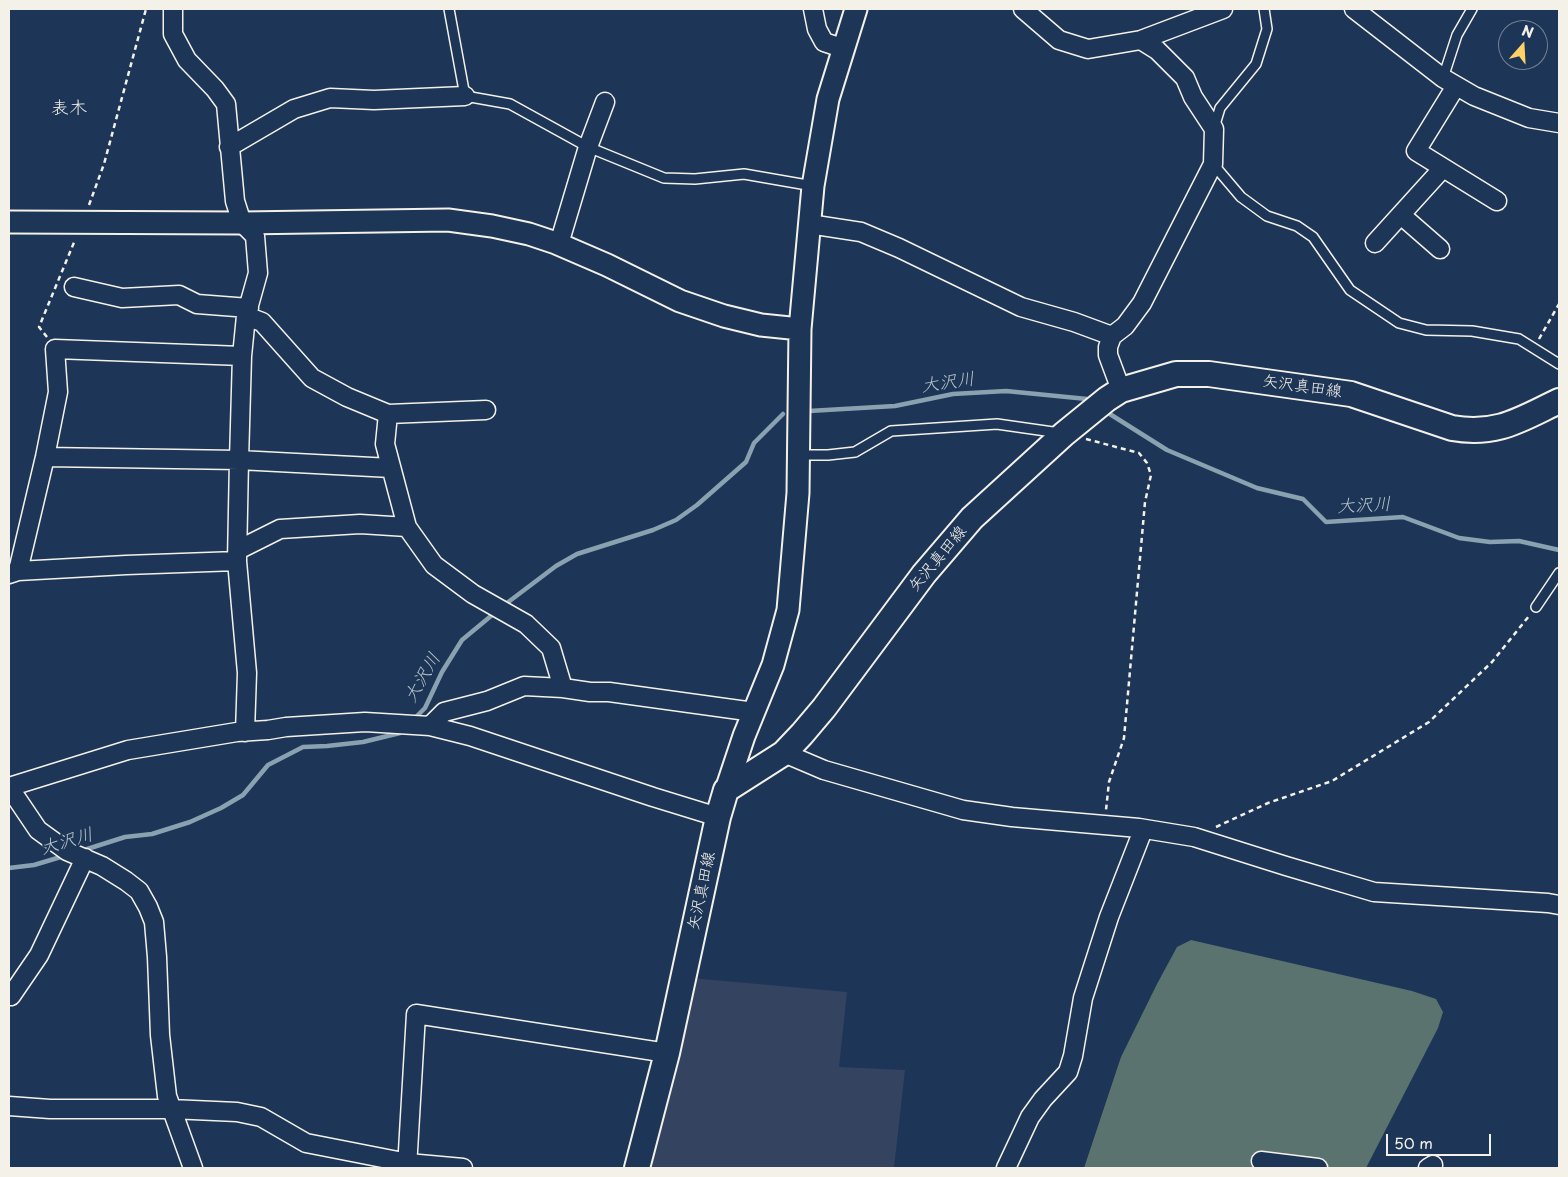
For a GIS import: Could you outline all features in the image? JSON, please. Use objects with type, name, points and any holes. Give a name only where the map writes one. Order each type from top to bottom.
[{"type":"main road","name":"矢沢真田線","points":[[637,1168],[667,1053],[718,817],[726,790],[784,753],[824,708],[924,574],[972,518],[1064,434],[1106,399],[1121,390],[1176,374],[1209,374],[1351,394],[1452,428],[1470,431],[1498,428],[1559,401]]},
{"type":"street","points":[[173,9],[173,34],[187,60],[226,104],[235,200],[242,223],[256,236],[258,273],[247,312],[242,356],[239,460],[238,555],[248,673],[246,732]]},
{"type":"street","points":[[813,9],[817,29],[824,42],[842,48]]},
{"type":"street","points":[[726,790],[744,736],[773,665],[788,610],[798,493],[800,329],[813,186],[828,99],[842,48],[856,9]]},
{"type":"street","points":[[1023,9],[1059,40],[1088,49],[1142,40],[1223,9]]},
{"type":"street","points":[[1354,9],[1449,82],[1474,96],[1529,118],[1559,123]]},
{"type":"street","points":[[1121,390],[1108,355],[1108,347],[1112,336],[1125,326],[1142,303],[1213,164],[1214,129],[1193,97],[1185,78],[1157,50],[1142,40]]},
{"type":"street","points":[[1449,82],[1416,151],[1497,201]]},
{"type":"street","points":[[229,147],[294,109],[330,98],[374,100],[465,96]]},
{"type":"street","points":[[559,244],[588,147],[605,102]]},
{"type":"street","points":[[1375,244],[1444,168]]},
{"type":"street","points":[[1401,215],[1440,249]]},
{"type":"street","points":[[9,222],[242,223],[448,220],[492,226],[529,234],[559,244],[688,304],[743,321],[800,329]]},
{"type":"street","points":[[809,224],[861,232],[899,248],[1020,307],[1074,322],[1112,336]]},
{"type":"street","points":[[74,287],[122,298],[179,295],[197,304],[247,312],[262,322],[312,378],[347,397],[388,414],[486,410]]},
{"type":"street","points":[[242,356],[55,348],[58,392],[45,457],[13,573],[238,555],[280,529],[360,524],[407,527]]},
{"type":"street","points":[[388,414],[386,444],[407,527],[434,565],[474,594],[526,624],[551,648],[563,688]]},
{"type":"street","points":[[45,457],[239,460],[391,468]]},
{"type":"street","points":[[430,726],[444,712],[486,701],[524,686],[609,692],[754,712]]},
{"type":"street","points":[[193,1168],[171,1108],[163,1072],[154,922],[139,891],[115,873],[67,850],[38,830],[9,788],[128,750],[237,732],[364,722],[430,726],[470,736],[718,817]]},
{"type":"street","points":[[784,753],[824,770],[964,810],[1194,837],[1374,892],[1548,902],[1559,905]]},
{"type":"street","points":[[1006,1168],[1030,1117],[1043,1099],[1068,1072],[1073,1056],[1083,998],[1094,962],[1109,917],[1143,830]]},
{"type":"street","points":[[9,995],[11,996],[39,955],[85,858]]},
{"type":"street","points":[[407,1165],[416,1014],[667,1053]]},
{"type":"street","points":[[9,1106],[50,1109],[171,1108],[237,1112],[261,1117],[306,1143],[407,1165],[464,1168]]},
{"type":"street","points":[[1261,1161],[1318,1168]]},
{"type":"lane","points":[[449,9],[465,96],[510,104],[588,147],[664,178],[695,179],[744,174],[813,186]]},
{"type":"lane","points":[[1214,129],[1220,108],[1256,64],[1267,29],[1264,9]]},
{"type":"lane","points":[[1449,82],[1457,35],[1472,9]]},
{"type":"lane","points":[[1213,164],[1241,197],[1267,216],[1296,226],[1313,238],[1350,290],[1399,323],[1426,330],[1472,331],[1519,339],[1559,364]]},
{"type":"lane","points":[[799,455],[828,455],[855,452],[891,431],[997,424],[1064,434]]},
{"type":"lane","points":[[1536,607],[1559,573]]},
{"type":"path","points":[[55,348],[39,327],[83,221],[104,164],[146,9]]},
{"type":"path","points":[[1533,348],[1559,304]]},
{"type":"path","points":[[1064,434],[1139,453],[1147,463],[1151,475],[1144,502],[1124,738],[1109,782],[1104,826]]},
{"type":"path","points":[[1194,837],[1268,803],[1332,781],[1429,722],[1492,662],[1536,607]]},
{"type":"shaded area","points":[[691,978],[847,992],[839,1067],[905,1070],[894,1168],[650,1168]]},
{"type":"green space","points":[[1191,940],[1412,991],[1436,999],[1443,1012],[1438,1028],[1366,1168],[1084,1168],[1121,1057],[1177,947]]},
{"type":"waterway","name":"大沢川","points":[[809,411],[895,406],[953,394],[1006,391],[1087,399],[1091,401]]},
{"type":"waterway","name":"大沢川","points":[[1105,411],[1167,450],[1257,488],[1303,499],[1326,522],[1403,517],[1459,538],[1490,542],[1519,541],[1559,550]]},
{"type":"waterway","name":"大沢川","points":[[503,606],[556,566],[577,554],[653,530],[676,520],[697,505],[746,462],[754,443],[783,414]]},
{"type":"waterway","name":"大沢川","points":[[413,720],[425,708],[442,672],[462,640],[497,611]]},
{"type":"waterway","name":"大沢川","points":[[81,851],[125,837],[152,834],[190,822],[221,808],[243,795],[268,765],[303,747],[363,742],[400,733],[402,730]]},
{"type":"waterway","name":"大沢川","points":[[9,868],[34,865],[64,856]]},
{"type":"district","name":"表木","points":[[69,109]]}]
